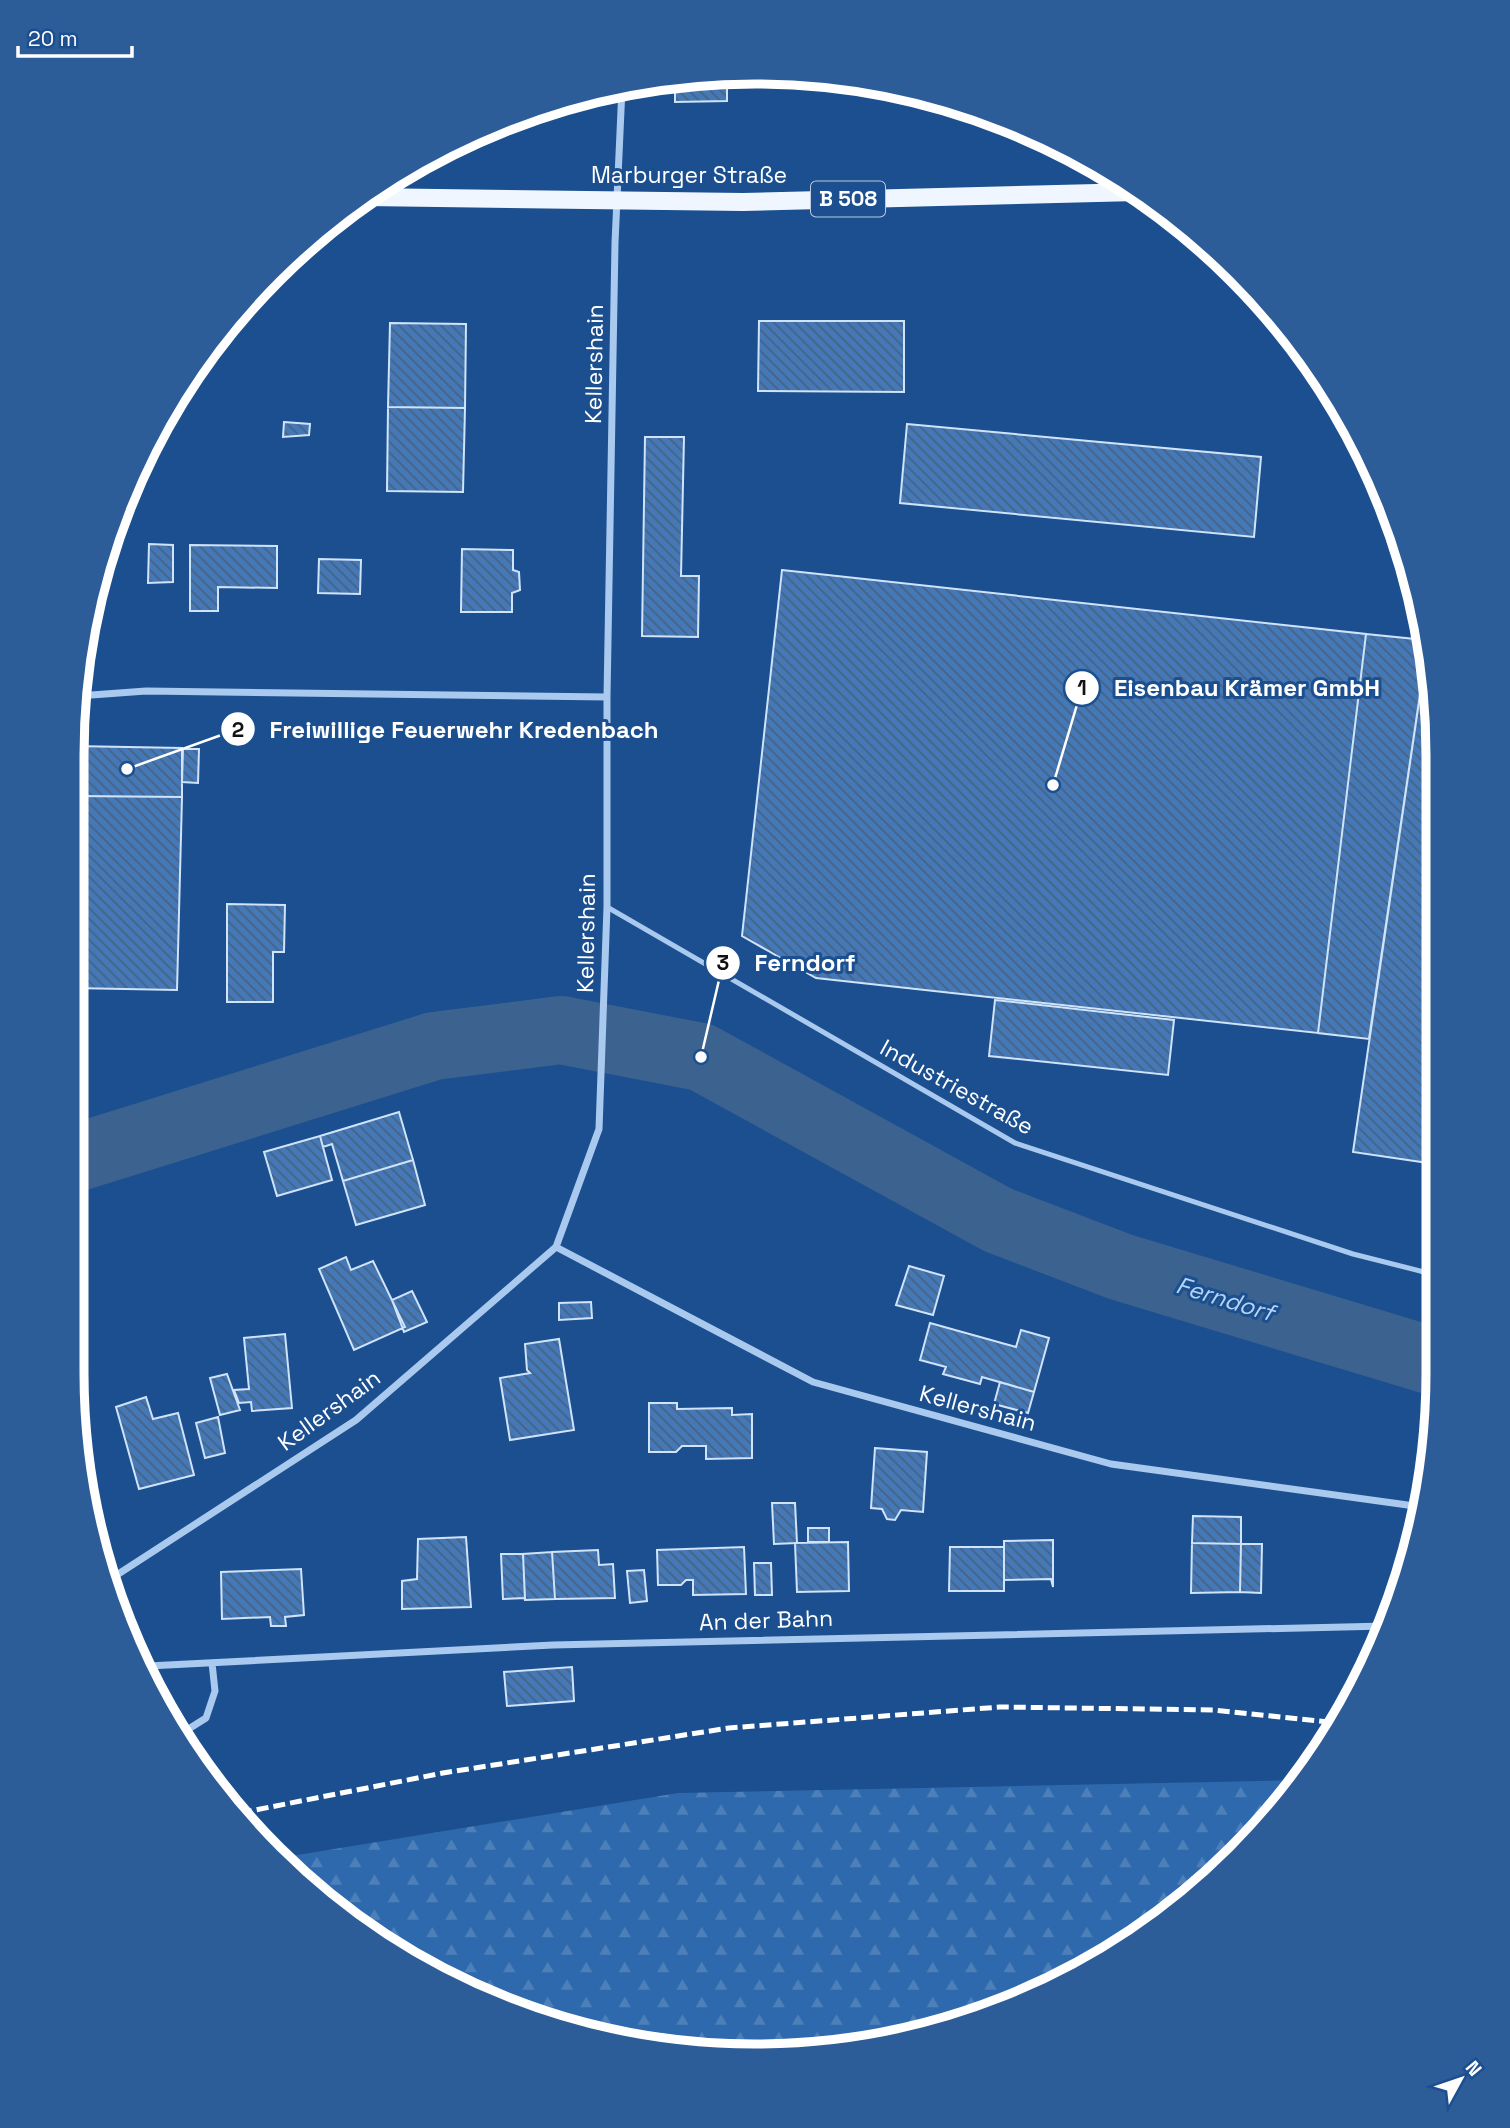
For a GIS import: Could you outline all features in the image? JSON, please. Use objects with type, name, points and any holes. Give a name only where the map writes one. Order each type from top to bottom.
[{"type":"main road","name":"Marburger Straße","points":[[382,197],[743,202],[1121,192]]},
{"type":"street","name":"Kellershain","points":[[116,1576],[356,1420],[556,1247],[599,1129],[607,907],[607,696],[616,200],[621,98]]},
{"type":"street","points":[[87,695],[146,691],[607,696]]},
{"type":"street","name":"Kellershain","points":[[556,1247],[813,1382],[1111,1464],[1413,1506]]},
{"type":"street","name":"An der Bahn","points":[[151,1666],[553,1645],[1376,1626]]},
{"type":"street","points":[[187,1730],[206,1718],[215,1690],[212,1663]]},
{"type":"lane","name":"Industriestraße","points":[[607,907],[1015,1143],[1353,1254],[1426,1272]]},
{"type":"green space","points":[[1288,1780],[1259,1815],[1197,1877],[1128,1931],[1052,1975],[1012,1993],[929,2021],[886,2031],[799,2043],[711,2043],[624,2031],[581,2021],[498,1993],[458,1975],[382,1931],[291,1856],[678,1793]]},
{"type":"building","points":[[767,84],[820,87],[767,87]]},
{"type":"building","points":[[727,85],[727,101],[675,102],[675,89]]},
{"type":"building","points":[[759,321],[904,321],[904,392],[758,391]]},
{"type":"building","points":[[390,323],[466,324],[465,408],[388,407]]},
{"type":"building","points":[[388,407],[465,408],[463,492],[387,491]]},
{"type":"building","points":[[284,422],[310,424],[309,435],[283,437]]},
{"type":"building","points":[[907,424],[1261,457],[1254,537],[900,503]]},
{"type":"building","points":[[645,437],[684,437],[681,576],[699,576],[698,637],[642,636]]},
{"type":"building","points":[[149,544],[173,545],[173,582],[148,583]]},
{"type":"building","points":[[190,545],[277,546],[277,588],[218,587],[218,611],[190,611]]},
{"type":"building","points":[[462,549],[513,550],[513,570],[519,572],[520,590],[512,593],[512,612],[461,612]]},
{"type":"building","points":[[319,559],[361,560],[360,594],[318,593]]},
{"type":"building","points":[[782,570],[1366,634],[1318,1033],[816,978],[742,936]]},
{"type":"building","points":[[1366,634],[1415,639],[1422,682],[1369,1039],[1318,1033]]},
{"type":"building","points":[[1422,683],[1426,755],[1426,1163],[1353,1152]]},
{"type":"building","points":[[84,746],[182,748],[182,797],[84,796]]},
{"type":"building","points":[[183,749],[199,749],[198,783],[182,782]]},
{"type":"building","points":[[84,796],[182,797],[177,990],[84,988]]},
{"type":"building","points":[[227,904],[285,905],[284,952],[273,952],[273,1002],[227,1002]]},
{"type":"building","points":[[995,1000],[1174,1020],[1168,1075],[989,1056]]},
{"type":"building","points":[[399,1112],[413,1160],[343,1181],[332,1144],[323,1147],[320,1136]]},
{"type":"building","points":[[320,1136],[332,1180],[277,1196],[264,1152]]},
{"type":"building","points":[[413,1160],[425,1205],[356,1225],[343,1181]]},
{"type":"building","points":[[346,1257],[351,1270],[373,1261],[405,1327],[354,1350],[319,1269]]},
{"type":"building","points":[[909,1266],[944,1276],[933,1315],[896,1305]]},
{"type":"building","points":[[412,1291],[427,1322],[404,1332],[392,1300]]},
{"type":"building","points":[[591,1302],[592,1318],[559,1320],[559,1303]]},
{"type":"building","points":[[930,1323],[1016,1347],[1021,1330],[1049,1338],[1034,1392],[982,1377],[980,1384],[943,1374],[946,1367],[920,1360]]},
{"type":"building","points":[[285,1334],[292,1408],[252,1411],[251,1402],[239,1403],[234,1390],[249,1389],[244,1338]]},
{"type":"building","points":[[559,1339],[574,1430],[510,1440],[500,1378],[530,1373],[527,1370],[525,1344]]},
{"type":"building","points":[[227,1374],[240,1410],[220,1415],[210,1378]]},
{"type":"building","points":[[1000,1382],[1034,1392],[1028,1413],[994,1404]]},
{"type":"building","points":[[146,1397],[153,1419],[178,1413],[194,1475],[139,1489],[116,1407]]},
{"type":"building","points":[[649,1403],[677,1403],[677,1409],[732,1408],[732,1415],[752,1414],[752,1458],[706,1459],[706,1446],[682,1446],[676,1452],[649,1452]]},
{"type":"building","points":[[218,1417],[225,1453],[205,1458],[196,1423]]},
{"type":"building","points":[[875,1448],[927,1452],[923,1512],[901,1510],[895,1520],[887,1519],[882,1509],[871,1508]]},
{"type":"building","points":[[772,1503],[795,1503],[797,1543],[774,1544]]},
{"type":"building","points":[[1193,1516],[1241,1517],[1241,1544],[1192,1543]]},
{"type":"building","points":[[808,1528],[829,1528],[829,1542],[808,1542]]},
{"type":"building","points":[[466,1537],[471,1607],[402,1609],[402,1581],[417,1579],[418,1539]]},
{"type":"building","points":[[1053,1540],[1053,1587],[1051,1579],[1004,1580],[1004,1541]]},
{"type":"building","points":[[848,1542],[849,1591],[797,1592],[795,1543]]},
{"type":"building","points":[[1192,1543],[1241,1544],[1240,1592],[1191,1593]]},
{"type":"building","points":[[1241,1544],[1262,1544],[1261,1593],[1240,1592]]},
{"type":"building","points":[[744,1547],[746,1594],[693,1595],[693,1580],[686,1580],[681,1585],[658,1585],[657,1550]]},
{"type":"building","points":[[950,1547],[1004,1547],[1004,1591],[949,1591]]},
{"type":"building","points":[[598,1550],[599,1565],[613,1564],[615,1598],[555,1599],[552,1552]]},
{"type":"building","points":[[552,1552],[555,1599],[525,1600],[523,1554]]},
{"type":"building","points":[[501,1554],[523,1554],[525,1598],[503,1599]]},
{"type":"building","points":[[754,1563],[771,1563],[772,1595],[755,1595]]},
{"type":"building","points":[[301,1569],[304,1615],[285,1617],[286,1626],[271,1626],[270,1617],[222,1619],[221,1572]]},
{"type":"building","points":[[644,1570],[647,1601],[630,1603],[627,1571]]},
{"type":"building","points":[[572,1667],[574,1701],[507,1706],[504,1672]]},
{"type":"waterway","name":"Ferndorf","points":[[84,1155],[434,1046],[561,1030],[701,1057],[998,1220],[1121,1267],[1426,1359]]},
{"type":"railway","points":[[248,1811],[443,1773],[729,1728],[1000,1707],[1214,1710],[1328,1722]]},
{"type":"place","name":"Freiwillige Feuerwehr Kredenbach","points":[[127,769]]},
{"type":"place","name":"Eisenbau Krämer GmbH","points":[[1053,785]]},
{"type":"place","name":"Ferndorf","points":[[701,1057]]}]
